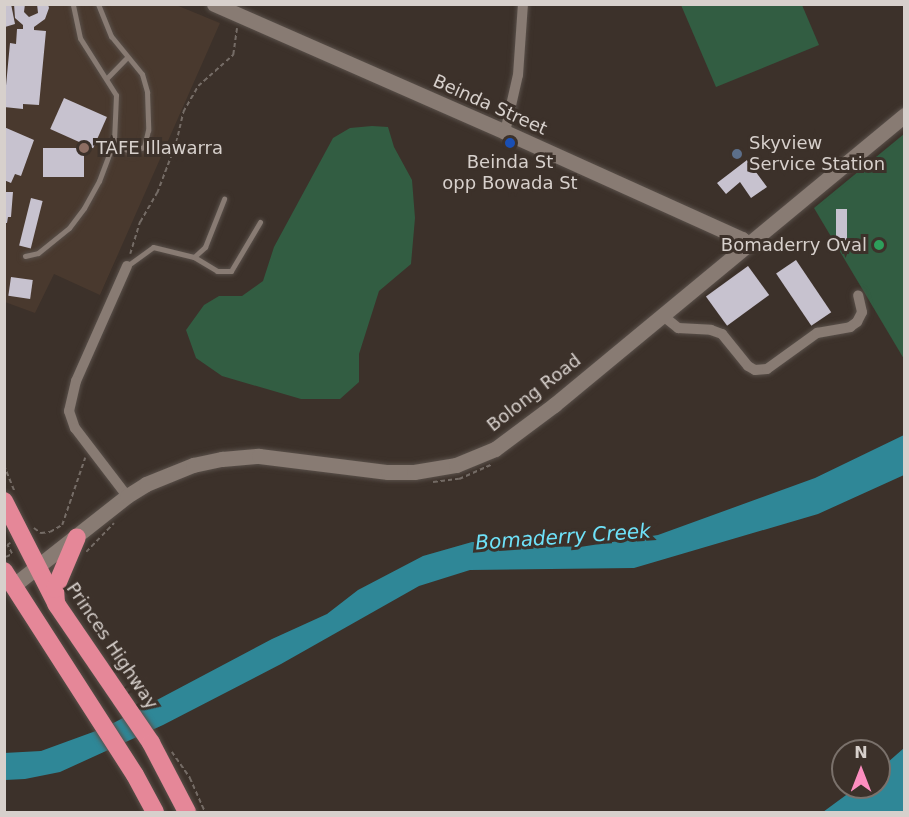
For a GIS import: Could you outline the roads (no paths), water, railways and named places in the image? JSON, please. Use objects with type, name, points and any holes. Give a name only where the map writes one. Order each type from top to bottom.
[{"type":"highway","name":"Princes Highway","points":[[4,501],[57,605],[118,693],[159,743],[187,813]]},
{"type":"highway","points":[[57,605],[55,589],[81,533]]},
{"type":"highway","points":[[9,578],[124,758],[153,811]]},
{"type":"main road","name":"Beinda Street","points":[[214,4],[242,10],[742,239],[748,246]]},
{"type":"main road","name":"Bolong Road","points":[[9,578],[81,533],[127,496],[146,484],[193,465],[240,456],[291,459],[388,472],[423,471],[463,462],[495,448],[525,428],[904,115]]},
{"type":"street","points":[[505,132],[518,75],[523,4]]},
{"type":"street","points":[[127,266],[70,396],[69,411],[75,428],[127,496]]},
{"type":"street","points":[[662,315],[678,328],[711,330],[722,334],[748,366],[754,370],[767,369],[817,333],[850,327],[857,322],[862,312],[858,295]]},
{"type":"lane","points":[[26,256],[39,252],[69,228],[84,208],[113,146],[116,102],[106,78],[80,38],[73,4]]},
{"type":"lane","points":[[98,4],[111,36],[142,74],[147,92],[148,130],[144,147],[139,151],[113,146]]},
{"type":"lane","points":[[106,78],[127,57]]},
{"type":"lane","points":[[194,257],[205,247],[224,199]]},
{"type":"lane","points":[[127,266],[153,247],[194,257],[217,271],[231,271],[260,222]]},
{"type":"water","points":[[904,435],[904,475],[818,514],[634,568],[470,570],[419,586],[281,664],[163,725],[60,772],[25,779],[5,780],[4,753],[41,751],[104,728],[272,639],[327,614],[358,590],[423,556],[472,542],[580,547],[658,535],[815,478]]},
{"type":"water","points":[[904,748],[904,812],[823,812],[841,799],[891,799],[891,759]]},
{"type":"place","name":"Beinda St opp Bowada St","points":[[510,143]]},
{"type":"place","name":"TAFE Illawarra","points":[[84,148]]},
{"type":"place","name":"Skyview Service Station","points":[[737,154]]},
{"type":"place","name":"Bomaderry Oval","points":[[879,245]]},
{"type":"water label","name":"Bomaderry Creek","points":[[563,537]]}]
